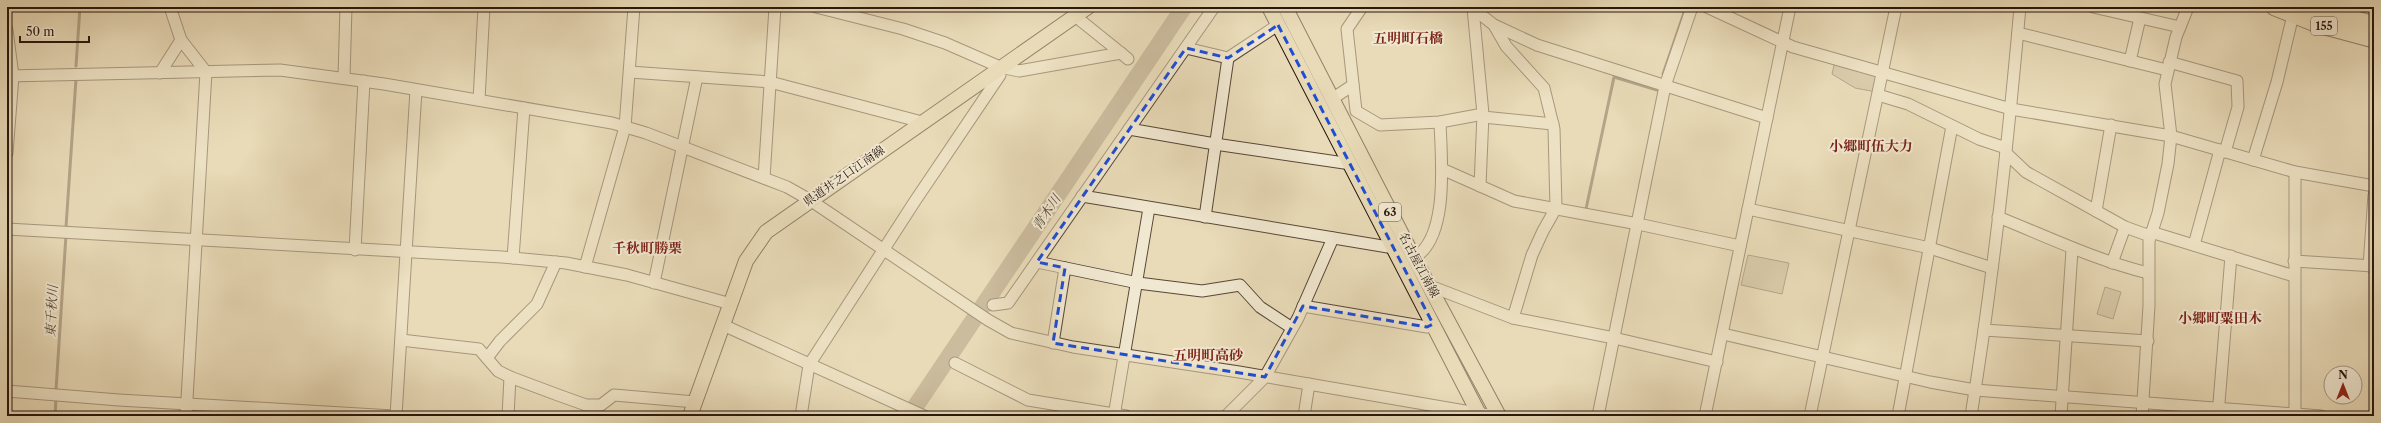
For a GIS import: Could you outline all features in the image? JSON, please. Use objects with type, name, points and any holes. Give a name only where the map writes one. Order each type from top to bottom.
[{"type":"highway","name":"155","points":[[2275,7],[2341,32],[2374,39]]},
{"type":"highway","name":"155","points":[[2310,7],[2348,13],[2374,25]]},
{"type":"main road","name":"県道井之口江南線","points":[[690,416],[746,261],[766,232],[1000,67],[1088,7]]},
{"type":"main road","name":"名古屋江南線","points":[[1269,7],[1394,246],[1479,414]]},
{"type":"main road","name":"名古屋江南線","points":[[1286,7],[1414,258],[1499,416]]},
{"type":"street","points":[[170,7],[181,40],[206,72],[186,416]]},
{"type":"street","points":[[344,78],[346,7]]},
{"type":"street","points":[[479,100],[484,7]]},
{"type":"street","points":[[585,267],[626,127],[634,7]]},
{"type":"street","points":[[764,178],[775,7]]},
{"type":"street","points":[[816,7],[945,43],[1000,67],[1019,71],[1124,56],[1075,16]]},
{"type":"street","points":[[993,305],[1008,303],[1214,7]]},
{"type":"street","points":[[1362,7],[1348,29],[1356,111],[1380,125],[1440,122],[1483,115],[1553,124]]},
{"type":"street","points":[[1598,416],[1665,86],[1692,7]]},
{"type":"street","points":[[1707,7],[1782,43],[2011,109],[2171,136],[2295,172],[2374,186]]},
{"type":"street","points":[[1705,416],[1790,7]]},
{"type":"street","points":[[1810,416],[1896,7]]},
{"type":"street","points":[[1971,416],[1992,268],[2011,109],[2020,7]]},
{"type":"street","points":[[2093,7],[2180,27]]},
{"type":"street","points":[[2142,416],[2148,341],[2148,273],[2151,234],[2168,164],[2171,136],[2165,84],[2168,66],[2188,7]]},
{"type":"street","points":[[1472,8],[1494,25],[1537,45],[1767,118]]},
{"type":"street","points":[[1472,8],[1483,115],[1480,186]]},
{"type":"street","points":[[2254,160],[2277,82],[2293,15]]},
{"type":"street","points":[[2130,61],[2140,18]]},
{"type":"street","points":[[1186,48],[1228,58],[1278,25]]},
{"type":"street","points":[[1494,25],[1506,46],[1544,88],[1553,124],[1556,208],[1532,255],[1513,318]]},
{"type":"street","points":[[7,30],[10,76],[7,153]]},
{"type":"street","points":[[2018,33],[2130,61],[2168,66],[2237,81],[2238,107],[2194,245]]},
{"type":"street","points":[[160,73],[181,40]]},
{"type":"street","points":[[1205,217],[1228,58]]},
{"type":"street","points":[[801,416],[809,366],[915,201],[1000,75],[1000,67]]},
{"type":"street","points":[[10,76],[280,70],[364,81],[626,127],[764,178],[810,200],[884,251],[1011,334],[1125,356],[1309,384],[1494,416]]},
{"type":"street","points":[[630,72],[770,82],[922,122]]},
{"type":"street","points":[[654,283],[697,77]]},
{"type":"street","points":[[355,250],[364,81]]},
{"type":"street","points":[[1332,99],[1353,85]]},
{"type":"street","points":[[396,416],[416,90]]},
{"type":"street","points":[[1878,95],[1908,104],[1979,139],[2006,150],[2026,172],[2124,227],[2194,245],[2294,276]]},
{"type":"street","points":[[513,258],[524,108]]},
{"type":"street","points":[[1414,258],[1424,252],[1433,231],[1441,202],[1442,169],[1440,122]]},
{"type":"street","points":[[2096,211],[2111,125]]},
{"type":"street","points":[[1898,416],[1952,126]]},
{"type":"street","points":[[1129,129],[1215,144],[1351,164]]},
{"type":"street","points":[[1442,169],[1514,201],[1638,224],[1740,246]]},
{"type":"street","points":[[2295,172],[2295,415]]},
{"type":"street","points":[[2294,261],[2372,266],[2374,195]]},
{"type":"street","points":[[1082,196],[1333,238],[1394,246]]},
{"type":"street","points":[[1114,415],[1138,283],[1149,208]]},
{"type":"street","points":[[1748,209],[1930,248],[1992,268]]},
{"type":"street","points":[[1998,217],[2057,241],[2072,250],[2112,264],[2148,273]]},
{"type":"street","points":[[2112,264],[2124,227]]},
{"type":"street","points":[[7,228],[355,250],[513,258],[556,262],[654,283],[730,304]]},
{"type":"street","points":[[1226,416],[1265,377],[1303,306],[1333,238]]},
{"type":"street","points":[[2061,416],[2072,250]]},
{"type":"street","points":[[2218,412],[2231,256]]},
{"type":"street","points":[[487,358],[500,342],[537,304],[556,262]]},
{"type":"street","points":[[1037,262],[1138,283],[1202,291],[1240,285],[1260,307],[1292,328]]},
{"type":"street","points":[[1053,343],[1065,268]]},
{"type":"street","points":[[1430,286],[1513,318],[1614,338],[1717,362]]},
{"type":"street","points":[[1303,306],[1427,327],[1433,324]]},
{"type":"street","points":[[723,325],[809,366],[906,407],[921,415]]},
{"type":"street","points":[[1984,330],[2148,341]]},
{"type":"street","points":[[1723,334],[1906,376],[1975,390],[2143,403],[2218,412],[2322,416]]},
{"type":"street","points":[[401,340],[478,349],[498,370],[510,378],[586,405],[601,405],[614,395],[695,402]]},
{"type":"street","points":[[954,363],[1028,400],[1126,416]]},
{"type":"street","points":[[508,416],[510,378]]},
{"type":"street","points":[[1304,416],[1309,384]]},
{"type":"street","points":[[7,391],[119,400],[186,402],[393,416]]},
{"type":"highlighted area","points":[[1278,25],[1433,324],[1427,327],[1303,306],[1265,377],[1053,343],[1065,268],[1037,262],[1186,48],[1228,58]]},
{"type":"shaded area","points":[[1835,61],[1878,73],[1876,92],[1855,88],[1832,74]]},
{"type":"shaded area","points":[[1748,255],[1789,263],[1782,294],[1741,285]]},
{"type":"shaded area","points":[[2105,287],[2121,292],[2113,319],[2097,314]]},
{"type":"waterway","name":"東千秋川","points":[[76,66],[80,7]]},
{"type":"waterway","name":"青木川","points":[[909,416],[1184,7]]},
{"type":"waterway","points":[[1663,74],[1686,7]]},
{"type":"waterway","points":[[1586,209],[1614,77],[1657,90]]},
{"type":"waterway","name":"東千秋川","points":[[66,227],[76,79]]},
{"type":"waterway","name":"東千秋川","points":[[56,390],[66,235]]},
{"type":"waterway","name":"東千秋川","points":[[55,416],[56,398]]},
{"type":"district","name":"五明町石橋","points":[[1408,38]]},
{"type":"district","name":"小郷町伍大力","points":[[1871,146]]},
{"type":"district","name":"千秋町勝栗","points":[[647,248]]},
{"type":"district","name":"小郷町粟田木","points":[[2220,318]]},
{"type":"district","name":"五明町高砂","points":[[1208,355]]}]
